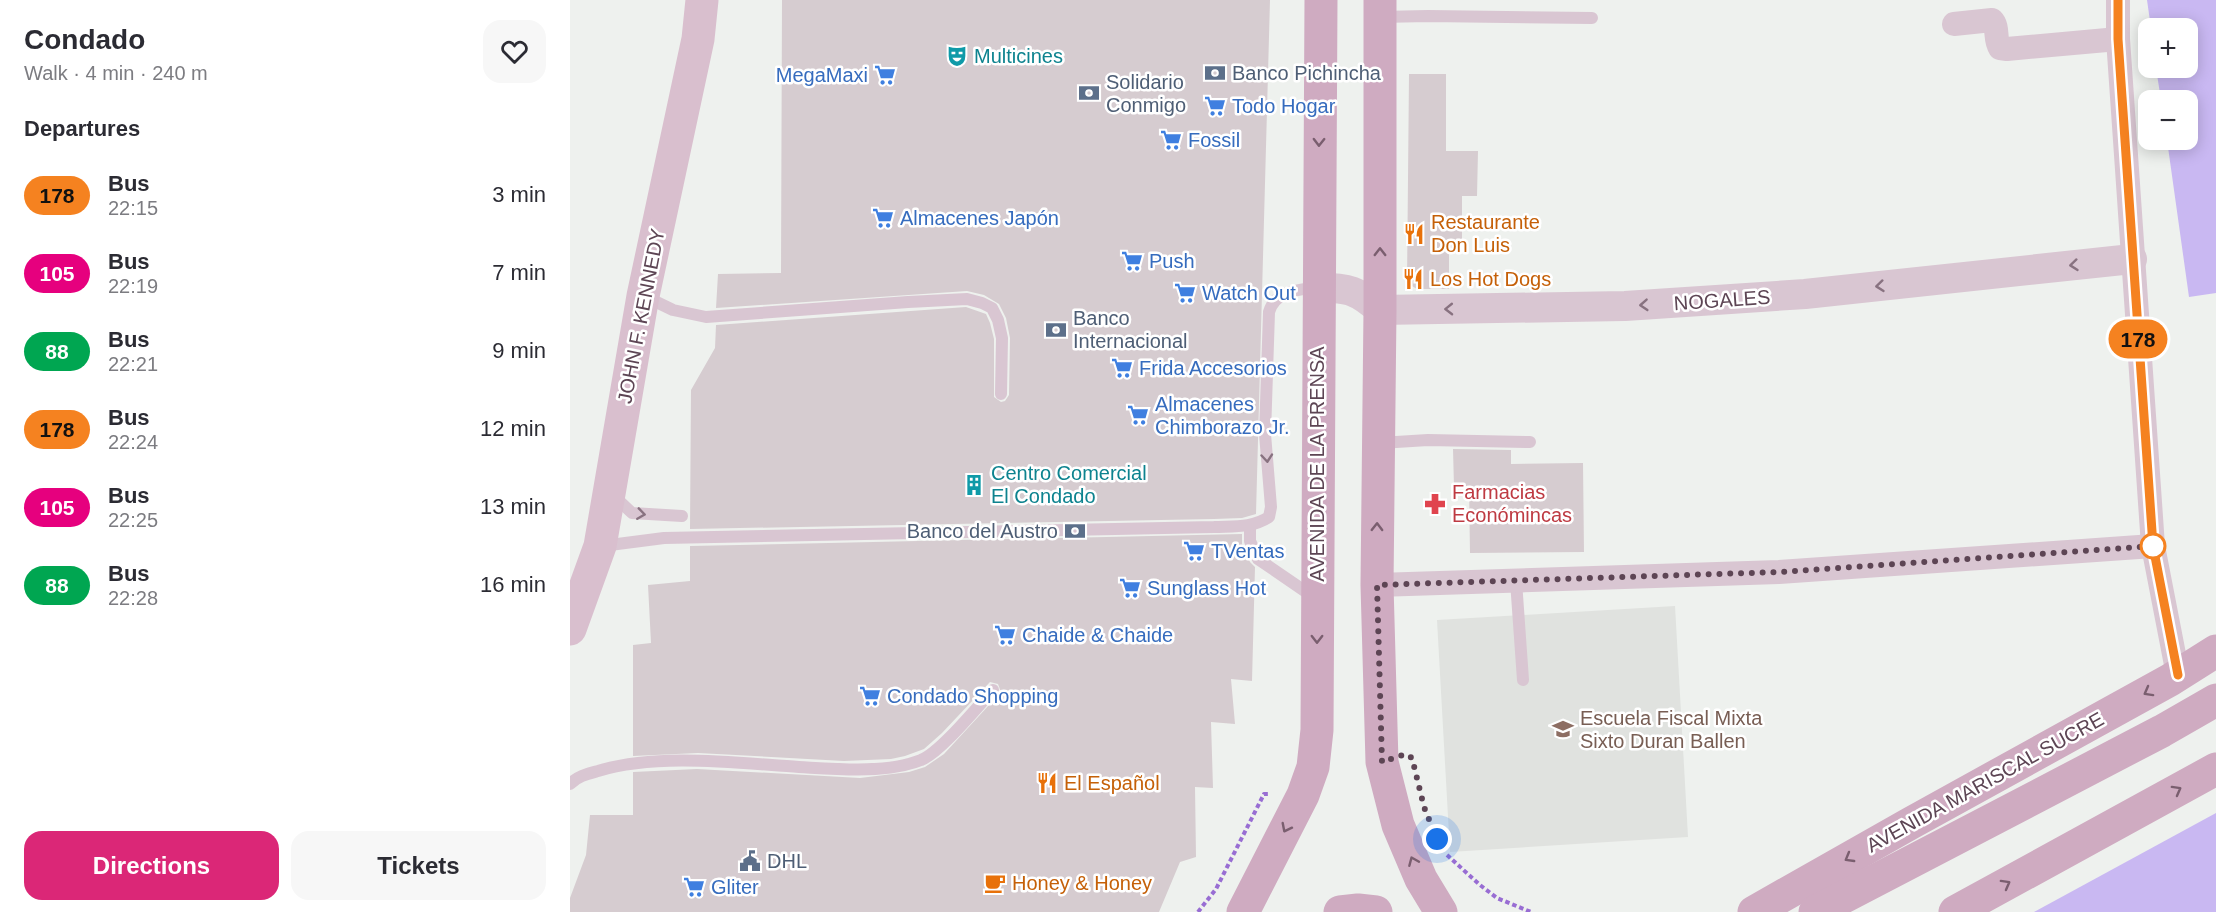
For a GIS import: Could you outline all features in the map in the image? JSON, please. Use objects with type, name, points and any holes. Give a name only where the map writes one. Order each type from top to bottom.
[{"type":"main road","name":"JOHN F. KENNEDY","points":[[570,629],[600,546],[643,296],[698,39],[702,0]]},
{"type":"main road","name":"AVENIDA DE LA PRENSA","points":[[1243,912],[1303,795],[1313,767],[1317,730],[1321,0]]},
{"type":"main road","points":[[1380,9],[1377,585],[1382,762],[1398,825],[1421,879],[1442,912]]},
{"type":"main road","name":"AVENIDA MARISCAL SUCRE","points":[[1754,912],[1911,822],[2178,675],[2216,651]]},
{"type":"main road","name":"AVENIDA MARISCAL SUCRE","points":[[1815,912],[2152,737],[2216,700]]},
{"type":"main road","points":[[1843,912],[2216,716]]},
{"type":"main road","points":[[1955,912],[2216,769]]},
{"type":"main road","points":[[1340,912],[1358,910],[1376,912]]},
{"type":"street","points":[[2118,0],[2118,39],[2132,259],[2153,546],[2178,675]]},
{"type":"street","points":[[1954,24],[1992,20],[1995,23],[1997,43],[2000,48],[2007,49],[2118,39]]},
{"type":"street","name":"NOGALES","points":[[1380,310],[1625,306],[1805,294],[2132,259]]},
{"type":"street","points":[[1318,287],[1341,288],[1361,293],[1380,310]]},
{"type":"street","points":[[1377,585],[1779,572],[2153,546]]},
{"type":"lane","points":[[1380,9],[1428,16],[1592,18]]},
{"type":"lane","points":[[600,546],[664,538],[1250,526],[1269,517],[1271,507],[1265,434],[1269,312],[1271,305],[1278,298],[1291,291],[1318,287]]},
{"type":"lane","points":[[643,296],[673,310],[706,317],[967,299],[982,303],[992,308],[998,320],[1002,338],[1001,394]]},
{"type":"lane","points":[[1379,443],[1428,440],[1530,442]]},
{"type":"lane","points":[[609,491],[632,513],[682,516]]},
{"type":"lane","points":[[1250,526],[1250,541],[1258,559],[1317,600]]},
{"type":"lane","points":[[1516,581],[1523,680]]},
{"type":"lane","points":[[570,784],[576,777],[622,764],[657,760],[842,771],[887,767],[923,760],[950,737],[993,690]]},
{"type":"path","points":[[1446,853],[1458,866],[1497,898],[1531,912]]},
{"type":"shaded area","points":[[2147,0],[2216,0],[2216,293],[2189,297],[2168,150],[2198,150],[2198,90],[2159,90],[2158,78],[2198,78],[2198,18],[2150,18]]},
{"type":"shaded area","name":"Escuela Fiscal Mixta Sixto Duran Ballen","points":[[1675,606],[1688,837],[1450,852],[1437,620]]},
{"type":"shaded area","points":[[2216,813],[2216,912],[2034,912]]},
{"type":"building","points":[[782,0],[1270,0],[1256,514],[1242,518],[1214,519],[690,529],[691,390],[715,348],[716,325],[966,307],[986,314],[994,339],[994,397],[1001,402],[1005,401],[1009,395],[1010,338],[1006,318],[999,304],[984,295],[967,291],[716,308],[718,274],[781,273]]},
{"type":"building","points":[[1409,74],[1446,74],[1446,151],[1478,151],[1477,196],[1462,196],[1462,253],[1449,253],[1449,289],[1417,289],[1407,283]]},
{"type":"building","points":[[1453,449],[1511,450],[1511,464],[1583,463],[1584,552],[1470,553],[1469,487],[1454,487]]},
{"type":"building","points":[[1242,534],[1242,544],[1250,562],[1255,567],[1252,681],[1231,679],[1235,724],[1211,722],[1213,788],[1195,787],[1196,857],[1180,862],[1159,912],[570,912],[570,898],[586,855],[590,815],[633,815],[633,772],[697,769],[860,778],[909,772],[925,767],[944,754],[1001,692],[998,684],[990,682],[924,749],[891,759],[844,761],[698,753],[633,756],[633,645],[651,643],[648,585],[690,581],[690,546]]},
{"type":"bus line","name":"178","points":[[2118,0],[2118,39],[2153,546],[2178,675]]},
{"type":"place","name":"Multicines","points":[[957,56]]},
{"type":"place","name":"Banco Pichincha","points":[[1215,73]]},
{"type":"place","name":"MegaMaxi","points":[[885,75]]},
{"type":"place","name":"Solidario Conmigo","points":[[1089,93]]},
{"type":"place","name":"Todo Hogar","points":[[1215,106]]},
{"type":"place","name":"Fossil","points":[[1171,140]]},
{"type":"place","name":"Almacenes Japón","points":[[883,218]]},
{"type":"place","name":"Restaurante Don Luis","points":[[1414,234]]},
{"type":"place","name":"Push","points":[[1132,261]]},
{"type":"place","name":"Los Hot Dogs","points":[[1413,279]]},
{"type":"place","name":"Watch Out","points":[[1185,293]]},
{"type":"place","name":"Banco Internacional","points":[[1056,330]]},
{"type":"place","name":"Frida Accesorios","points":[[1122,368]]},
{"type":"place","name":"Almacenes Chimborazo Jr.","points":[[1138,415]]},
{"type":"place","name":"Centro Comercial El Condado","points":[[974,485]]},
{"type":"place","name":"Farmacias Económincas","points":[[1435,504]]},
{"type":"place","name":"Banco del Austro","points":[[1075,531]]},
{"type":"place","name":"TVentas","points":[[1194,551]]},
{"type":"place","name":"Sunglass Hot","points":[[1130,588]]},
{"type":"place","name":"Chaide & Chaide","points":[[1005,635]]},
{"type":"place","name":"Condado Shopping","points":[[870,696]]},
{"type":"place","name":"Escuela Fiscal Mixta Sixto Duran Ballen","points":[[1563,729]]},
{"type":"place","name":"El Español","points":[[1047,783]]},
{"type":"place","name":"DHL","points":[[750,861]]},
{"type":"place","name":"Honey & Honey","points":[[995,883]]},
{"type":"place","name":"Gliter","points":[[694,887]]},
{"type":"route","points":[[1437,839],[1424,807],[1412,758],[1406,754],[1382,762],[1377,585],[1779,572],[2153,546]]}]
